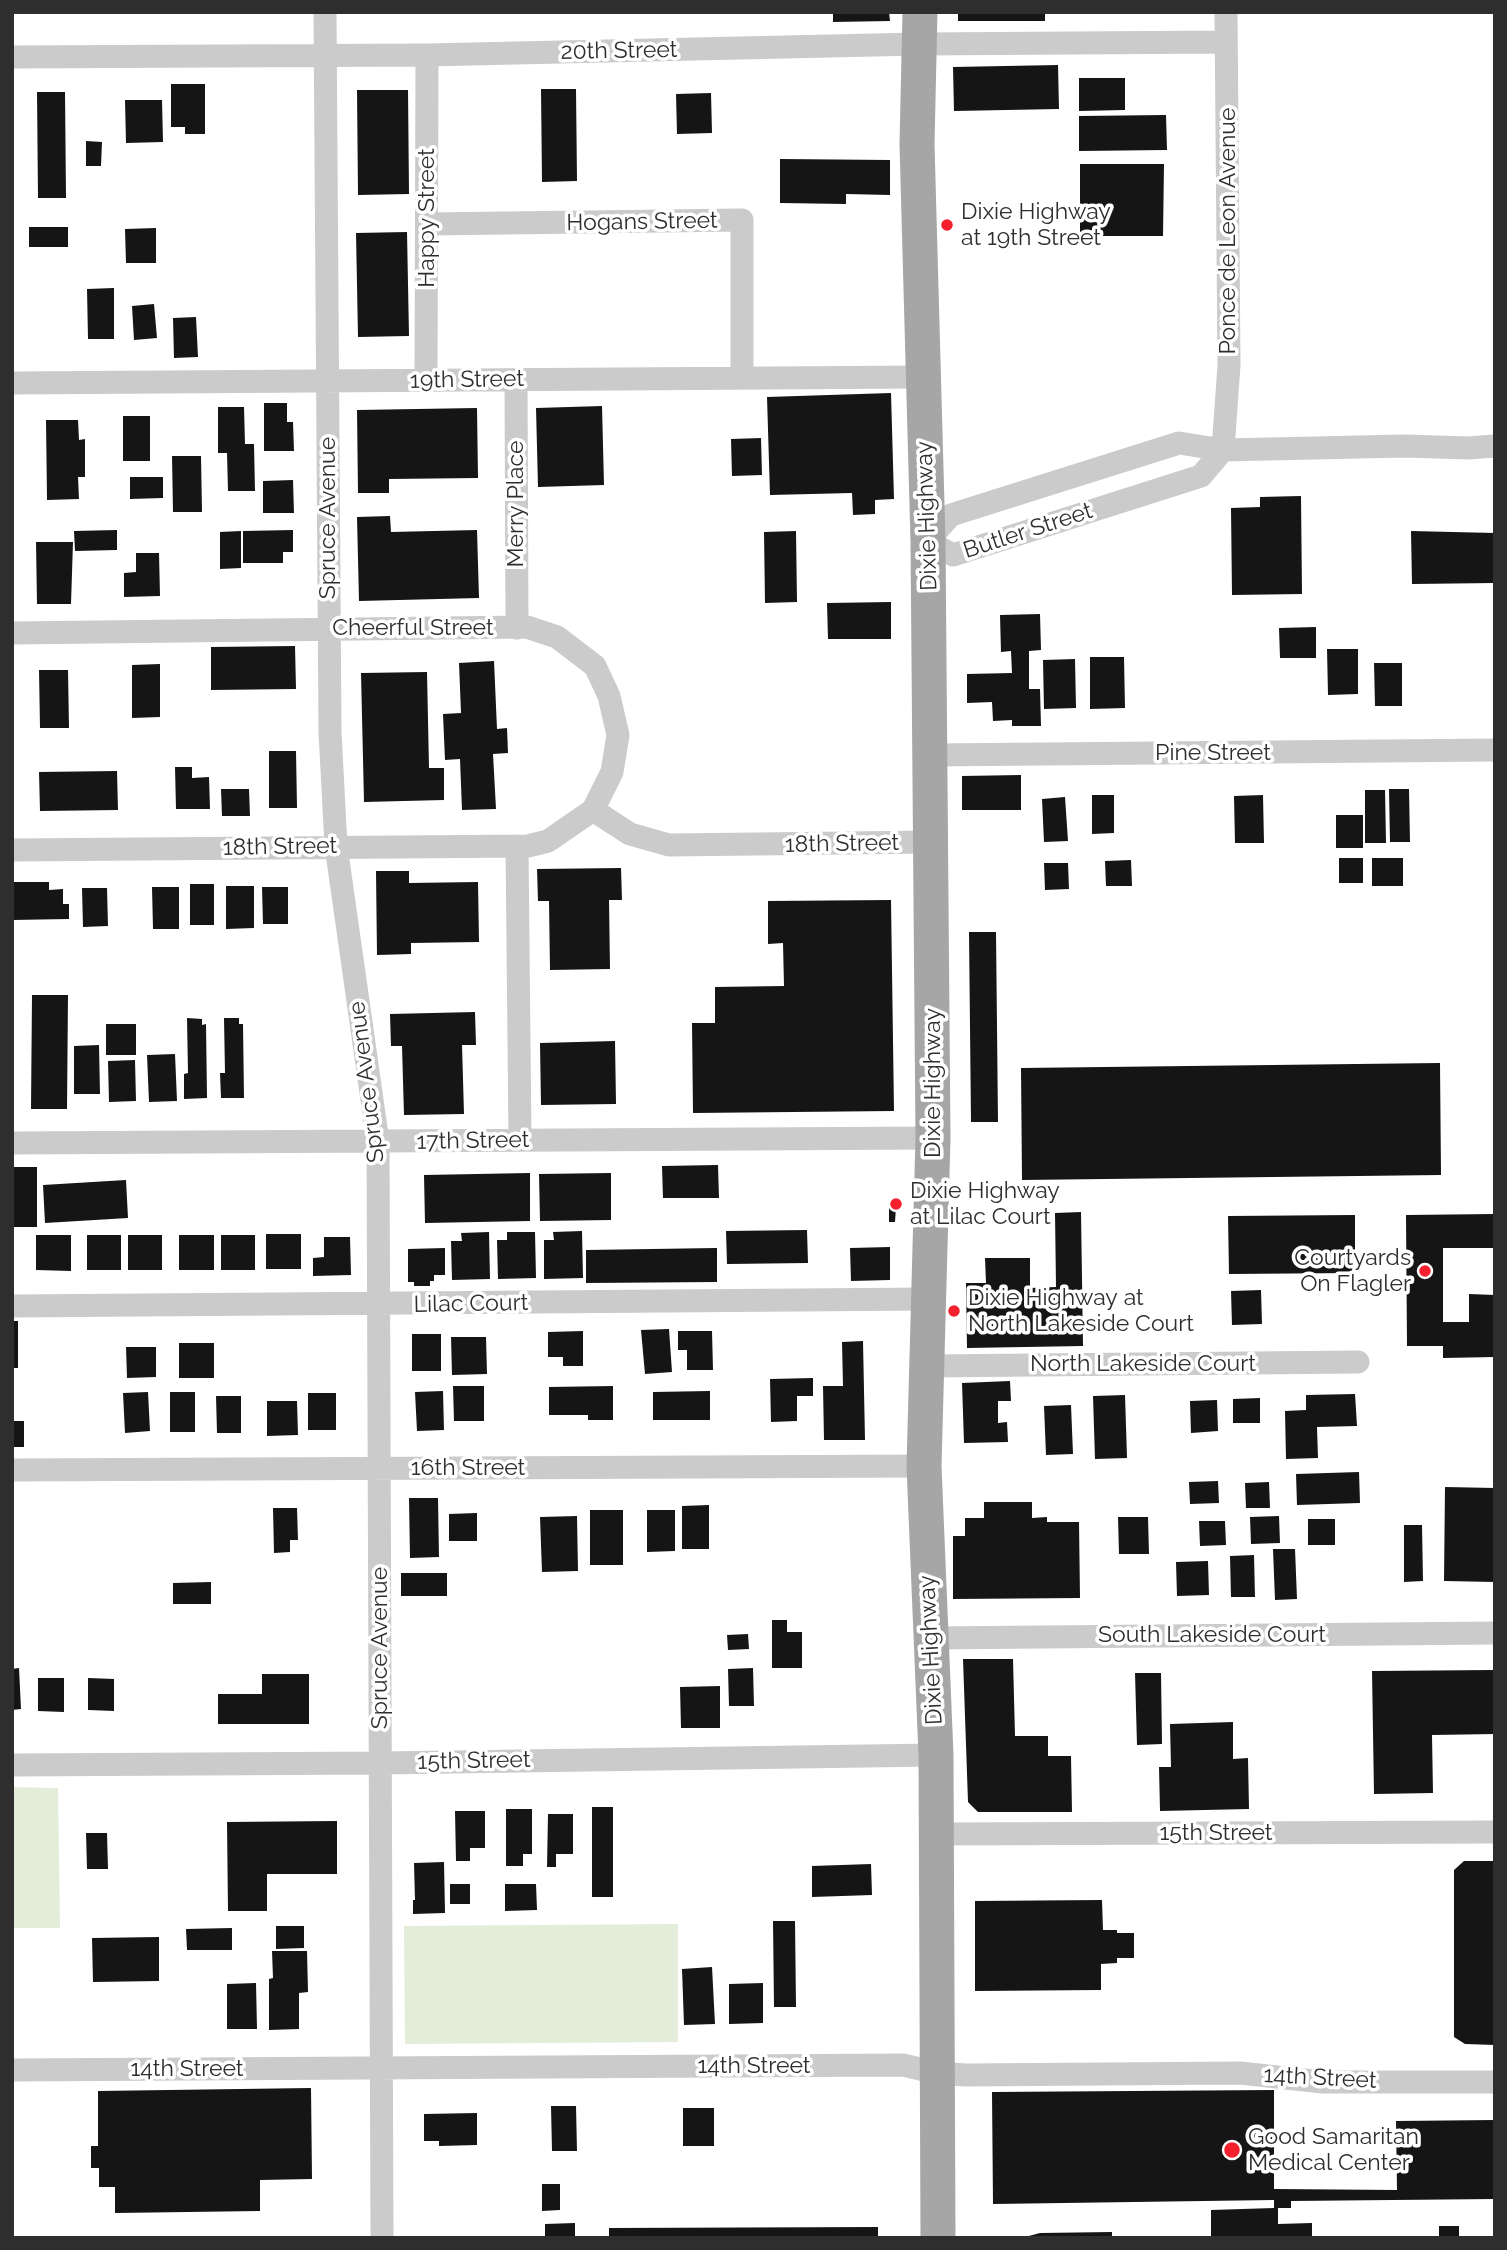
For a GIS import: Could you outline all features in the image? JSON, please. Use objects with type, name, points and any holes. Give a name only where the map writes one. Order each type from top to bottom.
[{"type":"main road","name":"Dixie Highway","points":[[920,28],[917,144],[928,541],[933,1138],[924,1466],[936,1755],[938,2238]]},
{"type":"street","name":"Spruce Avenue","points":[[326,12],[330,732],[336,846],[377,1142],[382,2238]]},
{"type":"street","name":"Ponce de Leon Avenue","points":[[1223,450],[1229,365],[1226,12]]},
{"type":"street","name":"20th Street","points":[[12,57],[427,55],[920,28],[1226,42]]},
{"type":"street","name":"Happy Street","points":[[426,381],[427,55]]},
{"type":"street","name":"Hogans Street","points":[[427,224],[742,220],[741,378]]},
{"type":"street","name":"19th Street","points":[[12,383],[922,377]]},
{"type":"street","name":"Merry Place","points":[[516,380],[517,628]]},
{"type":"street","name":"Butler Street","points":[[1223,450],[1201,476],[953,555],[928,541],[951,515],[1179,443],[1223,450],[1495,446]]},
{"type":"street","name":"Cheerful Street","points":[[12,632],[527,628],[557,637],[595,666],[609,696],[618,735],[612,772],[593,810],[548,841]]},
{"type":"street","name":"Pine Street","points":[[931,755],[1495,750]]},
{"type":"street","name":"18th Street","points":[[593,810],[630,834],[669,845],[932,842]]},
{"type":"street","name":"18th Street","points":[[12,850],[528,846],[548,841]]},
{"type":"street","points":[[517,846],[520,1140]]},
{"type":"street","name":"17th Street","points":[[12,1143],[933,1138]]},
{"type":"street","name":"Lilac Court","points":[[12,1306],[378,1305],[929,1298]]},
{"type":"street","name":"North Lakeside Court","points":[[927,1366],[1358,1362]]},
{"type":"street","name":"16th Street","points":[[12,1471],[924,1466]]},
{"type":"street","name":"South Lakeside Court","points":[[930,1638],[1495,1633]]},
{"type":"street","name":"15th Street","points":[[12,1765],[936,1755]]},
{"type":"street","name":"15th Street","points":[[937,1834],[1495,1832]]},
{"type":"street","name":"14th Street","points":[[12,2070],[903,2065],[937,2073],[965,2075],[1240,2073],[1323,2082],[1495,2082]]},
{"type":"green space","points":[[12,1787],[58,1788],[60,1928],[12,1928]]},
{"type":"green space","points":[[678,1924],[678,2042],[405,2044],[404,1926]]},
{"type":"building","points":[[833,12],[889,12],[890,21],[833,22]]},
{"type":"building","points":[[958,12],[1045,12],[1045,21],[958,21]]},
{"type":"building","points":[[1058,65],[1059,109],[954,111],[953,67]]},
{"type":"building","points":[[1079,78],[1125,78],[1125,110],[1079,111]]},
{"type":"building","points":[[171,84],[205,84],[205,134],[185,134],[185,127],[171,127]]},
{"type":"building","points":[[541,89],[576,89],[577,181],[542,182]]},
{"type":"building","points":[[357,90],[408,90],[409,194],[358,195]]},
{"type":"building","points":[[37,92],[65,92],[66,198],[38,198]]},
{"type":"building","points":[[711,93],[712,133],[677,134],[676,94]]},
{"type":"building","points":[[125,100],[162,100],[163,142],[126,143]]},
{"type":"building","points":[[1166,115],[1167,150],[1079,151],[1079,116]]},
{"type":"building","points":[[86,141],[102,142],[101,166],[86,166]]},
{"type":"building","points":[[780,159],[890,160],[890,195],[846,194],[846,204],[780,203]]},
{"type":"building","points":[[1080,164],[1164,164],[1163,236],[1080,236]]},
{"type":"building","points":[[29,227],[68,227],[68,247],[29,247]]},
{"type":"building","points":[[156,228],[156,263],[126,263],[125,229]]},
{"type":"building","points":[[407,232],[409,336],[358,337],[356,233]]},
{"type":"building","points":[[114,288],[114,339],[88,339],[87,289]]},
{"type":"building","points":[[154,304],[157,338],[134,340],[132,306]]},
{"type":"building","points":[[196,317],[198,357],[174,358],[173,318]]},
{"type":"building","points":[[891,393],[894,499],[875,500],[875,514],[853,515],[852,493],[770,495],[767,397]]},
{"type":"building","points":[[264,403],[287,403],[287,422],[293,422],[294,451],[264,451]]},
{"type":"building","points":[[602,406],[604,485],[538,487],[536,408]]},
{"type":"building","points":[[218,407],[244,407],[245,444],[254,444],[255,491],[228,491],[227,453],[218,453]]},
{"type":"building","points":[[477,408],[478,478],[389,479],[389,493],[358,493],[357,410]]},
{"type":"building","points":[[123,416],[150,416],[150,461],[123,461]]},
{"type":"building","points":[[46,420],[78,420],[79,440],[85,439],[85,477],[78,477],[79,499],[47,500]]},
{"type":"building","points":[[761,438],[762,475],[732,476],[731,439]]},
{"type":"building","points":[[172,456],[201,456],[202,512],[173,512]]},
{"type":"building","points":[[130,477],[163,477],[163,498],[130,499]]},
{"type":"building","points":[[293,480],[294,513],[263,513],[263,481]]},
{"type":"building","points":[[1301,496],[1302,594],[1232,595],[1231,508],[1260,507],[1260,497]]},
{"type":"building","points":[[390,516],[391,532],[477,530],[479,598],[359,601],[357,517]]},
{"type":"building","points":[[117,530],[117,550],[75,551],[74,531]]},
{"type":"building","points":[[293,530],[293,552],[283,552],[283,563],[243,563],[243,531]]},
{"type":"building","points":[[241,531],[241,568],[220,569],[220,532]]},
{"type":"building","points":[[796,531],[797,602],[765,603],[764,532]]},
{"type":"building","points":[[1411,531],[1495,533],[1495,583],[1412,584]]},
{"type":"building","points":[[36,542],[73,542],[71,604],[37,604]]},
{"type":"building","points":[[136,553],[159,553],[160,596],[124,597],[124,573],[136,572]]},
{"type":"building","points":[[891,602],[891,639],[828,639],[827,603]]},
{"type":"building","points":[[1040,614],[1041,650],[1029,651],[1029,689],[1040,689],[1041,726],[1012,726],[1012,720],[993,721],[992,702],[967,703],[967,674],[1012,673],[1011,651],[1001,652],[1000,615]]},
{"type":"building","points":[[1316,627],[1316,658],[1280,658],[1279,628]]},
{"type":"building","points":[[295,646],[296,689],[211,690],[211,647]]},
{"type":"building","points":[[1327,649],[1358,649],[1358,694],[1328,695]]},
{"type":"building","points":[[1090,657],[1124,657],[1125,708],[1090,709]]},
{"type":"building","points":[[1075,659],[1076,708],[1044,709],[1043,660]]},
{"type":"building","points":[[494,661],[497,729],[507,728],[508,753],[493,754],[496,809],[462,810],[460,759],[445,760],[443,714],[461,713],[459,663]]},
{"type":"building","points":[[1374,663],[1402,663],[1402,706],[1375,706]]},
{"type":"building","points":[[160,664],[160,717],[132,718],[132,665]]},
{"type":"building","points":[[39,670],[68,670],[69,728],[40,728]]},
{"type":"building","points":[[427,672],[429,768],[444,768],[444,800],[364,802],[361,673]]},
{"type":"building","points":[[269,751],[296,751],[297,808],[269,808]]},
{"type":"building","points":[[175,767],[192,767],[192,778],[209,777],[210,809],[176,809]]},
{"type":"building","points":[[117,771],[118,810],[40,811],[39,772]]},
{"type":"building","points":[[1021,775],[1021,810],[962,810],[962,776]]},
{"type":"building","points":[[221,789],[249,789],[250,816],[222,816]]},
{"type":"building","points":[[1389,789],[1409,789],[1410,842],[1390,842]]},
{"type":"building","points":[[1365,790],[1385,790],[1386,843],[1365,843]]},
{"type":"building","points":[[1092,795],[1114,795],[1114,833],[1092,834]]},
{"type":"building","points":[[1263,795],[1264,843],[1235,843],[1234,796]]},
{"type":"building","points":[[1065,797],[1068,841],[1044,842],[1042,799]]},
{"type":"building","points":[[1336,815],[1363,815],[1363,848],[1336,848]]},
{"type":"building","points":[[1339,858],[1363,858],[1363,883],[1339,883]]},
{"type":"building","points":[[1372,858],[1403,858],[1403,886],[1372,886]]},
{"type":"building","points":[[1131,860],[1132,886],[1106,886],[1105,861]]},
{"type":"building","points":[[1044,863],[1068,863],[1069,889],[1045,890]]},
{"type":"building","points":[[621,868],[622,900],[609,900],[610,969],[550,970],[549,901],[538,901],[537,869]]},
{"type":"building","points":[[376,871],[409,871],[409,883],[478,882],[479,942],[411,943],[411,954],[377,955]]},
{"type":"building","points":[[12,882],[49,882],[49,890],[63,889],[63,904],[69,904],[69,919],[12,920]]},
{"type":"building","points":[[190,884],[214,884],[214,925],[190,925]]},
{"type":"building","points":[[226,886],[254,886],[254,928],[226,929]]},
{"type":"building","points":[[152,887],[179,887],[179,929],[153,929]]},
{"type":"building","points":[[262,887],[288,887],[288,924],[263,924]]},
{"type":"building","points":[[82,888],[107,888],[108,926],[83,927]]},
{"type":"building","points":[[891,900],[894,1111],[693,1113],[692,1023],[715,1023],[715,987],[784,986],[783,943],[768,944],[768,901]]},
{"type":"building","points":[[969,932],[996,932],[998,1122],[971,1122]]},
{"type":"building","points":[[32,995],[68,995],[67,1109],[31,1109]]},
{"type":"building","points":[[475,1012],[476,1045],[462,1045],[464,1114],[404,1115],[402,1046],[391,1046],[390,1014]]},
{"type":"building","points":[[187,1018],[202,1019],[202,1025],[206,1024],[207,1098],[184,1099],[184,1074],[188,1073]]},
{"type":"building","points":[[224,1018],[239,1018],[239,1024],[243,1024],[244,1098],[221,1098],[220,1073],[225,1073]]},
{"type":"building","points":[[106,1024],[136,1024],[136,1055],[106,1055]]},
{"type":"building","points":[[615,1041],[616,1104],[541,1105],[540,1043]]},
{"type":"building","points":[[99,1045],[100,1094],[74,1094],[74,1046]]},
{"type":"building","points":[[175,1054],[177,1101],[149,1102],[147,1055]]},
{"type":"building","points":[[135,1060],[136,1101],[109,1102],[108,1061]]},
{"type":"building","points":[[1440,1063],[1441,1175],[1022,1180],[1021,1068]]},
{"type":"building","points":[[718,1165],[719,1198],[663,1198],[662,1166]]},
{"type":"building","points":[[12,1167],[37,1167],[37,1227],[12,1227]]},
{"type":"building","points":[[530,1173],[530,1221],[425,1223],[424,1175]]},
{"type":"building","points":[[611,1173],[611,1220],[540,1221],[539,1174]]},
{"type":"building","points":[[126,1180],[128,1218],[45,1223],[43,1185]]},
{"type":"building","points":[[889,1206],[896,1207],[895,1222],[889,1222]]},
{"type":"building","points":[[1081,1212],[1083,1346],[967,1348],[966,1283],[986,1283],[985,1258],[1030,1258],[1030,1288],[1056,1287],[1055,1213]]},
{"type":"building","name":"Courtyards On Flagler","points":[[1495,1214],[1495,1248],[1443,1248],[1443,1322],[1469,1322],[1469,1294],[1495,1295],[1495,1357],[1443,1358],[1443,1346],[1407,1346],[1406,1215]]},
{"type":"building","points":[[1355,1215],[1355,1273],[1229,1274],[1228,1216]]},
{"type":"building","points":[[807,1230],[808,1263],[727,1264],[726,1231]]},
{"type":"building","points":[[582,1231],[583,1278],[544,1279],[544,1240],[554,1240],[553,1232]]},
{"type":"building","points":[[489,1232],[490,1279],[452,1280],[451,1241],[462,1241],[461,1233]]},
{"type":"building","points":[[507,1232],[535,1232],[536,1278],[498,1279],[497,1240],[507,1240]]},
{"type":"building","points":[[266,1234],[301,1234],[301,1269],[266,1269]]},
{"type":"building","points":[[36,1235],[71,1235],[71,1271],[36,1270]]},
{"type":"building","points":[[87,1235],[121,1235],[121,1270],[87,1270]]},
{"type":"building","points":[[128,1235],[162,1235],[162,1270],[128,1270]]},
{"type":"building","points":[[179,1235],[214,1235],[214,1270],[179,1270]]},
{"type":"building","points":[[221,1235],[255,1235],[255,1270],[221,1270]]},
{"type":"building","points":[[324,1237],[350,1237],[351,1275],[313,1276],[313,1258],[324,1257]]},
{"type":"building","points":[[890,1247],[890,1280],[851,1281],[850,1248]]},
{"type":"building","points":[[445,1248],[445,1275],[434,1275],[430,1286],[414,1286],[414,1282],[408,1282],[408,1249]]},
{"type":"building","points":[[717,1248],[717,1282],[586,1283],[586,1250]]},
{"type":"building","points":[[1261,1290],[1262,1324],[1232,1325],[1231,1291]]},
{"type":"building","points":[[12,1321],[18,1321],[18,1368],[12,1368]]},
{"type":"building","points":[[669,1329],[672,1372],[645,1374],[641,1330]]},
{"type":"building","points":[[583,1331],[583,1366],[563,1366],[563,1357],[548,1357],[548,1332]]},
{"type":"building","points":[[678,1331],[712,1331],[713,1370],[687,1370],[687,1350],[678,1350]]},
{"type":"building","points":[[412,1334],[441,1334],[441,1371],[412,1371]]},
{"type":"building","points":[[451,1337],[486,1337],[487,1374],[452,1375]]},
{"type":"building","points":[[863,1341],[865,1440],[824,1440],[823,1386],[843,1386],[842,1342]]},
{"type":"building","points":[[179,1343],[214,1343],[214,1378],[179,1378]]},
{"type":"building","points":[[126,1347],[156,1347],[156,1377],[127,1378]]},
{"type":"building","points":[[813,1378],[813,1396],[797,1396],[797,1421],[771,1422],[770,1379]]},
{"type":"building","points":[[1010,1381],[1011,1401],[998,1401],[998,1423],[1007,1422],[1008,1442],[964,1443],[962,1383]]},
{"type":"building","points":[[453,1386],[484,1386],[484,1421],[454,1421]]},
{"type":"building","points":[[613,1386],[613,1420],[588,1420],[588,1415],[549,1415],[549,1387]]},
{"type":"building","points":[[443,1391],[444,1430],[417,1431],[415,1392]]},
{"type":"building","points":[[710,1391],[710,1420],[653,1420],[653,1392]]},
{"type":"building","points":[[148,1392],[150,1431],[125,1433],[123,1393]]},
{"type":"building","points":[[170,1392],[195,1392],[195,1432],[170,1432]]},
{"type":"building","points":[[308,1393],[336,1393],[336,1430],[308,1430]]},
{"type":"building","points":[[1355,1394],[1357,1426],[1317,1427],[1318,1458],[1286,1459],[1285,1411],[1306,1410],[1306,1395]]},
{"type":"building","points":[[1125,1395],[1127,1458],[1095,1459],[1093,1396]]},
{"type":"building","points":[[216,1396],[241,1396],[241,1433],[217,1433]]},
{"type":"building","points":[[1260,1398],[1260,1423],[1233,1423],[1233,1399]]},
{"type":"building","points":[[1217,1400],[1218,1431],[1191,1433],[1190,1401]]},
{"type":"building","points":[[267,1401],[297,1401],[298,1435],[267,1436]]},
{"type":"building","points":[[1071,1405],[1073,1454],[1046,1455],[1044,1406]]},
{"type":"building","points":[[12,1421],[24,1421],[24,1447],[12,1447]]},
{"type":"building","points":[[1359,1472],[1360,1503],[1297,1505],[1296,1474]]},
{"type":"building","points":[[1218,1481],[1219,1503],[1190,1504],[1189,1482]]},
{"type":"building","points":[[1269,1482],[1270,1508],[1246,1508],[1245,1483]]},
{"type":"building","points":[[1445,1487],[1495,1488],[1495,1582],[1444,1581]]},
{"type":"building","points":[[409,1498],[438,1498],[439,1557],[410,1558]]},
{"type":"building","points":[[984,1502],[1032,1502],[1032,1518],[1047,1517],[1047,1522],[1079,1522],[1080,1598],[953,1599],[953,1536],[965,1536],[965,1518],[984,1518]]},
{"type":"building","points":[[709,1505],[709,1549],[682,1549],[682,1506]]},
{"type":"building","points":[[273,1508],[297,1508],[298,1540],[290,1540],[290,1552],[274,1553]]},
{"type":"building","points":[[590,1510],[623,1510],[623,1565],[590,1565]]},
{"type":"building","points":[[647,1510],[675,1510],[675,1551],[647,1552]]},
{"type":"building","points":[[477,1513],[477,1541],[449,1541],[449,1514]]},
{"type":"building","points":[[577,1516],[578,1571],[542,1572],[540,1517]]},
{"type":"building","points":[[1279,1516],[1280,1543],[1251,1544],[1250,1517]]},
{"type":"building","points":[[1118,1517],[1148,1517],[1149,1554],[1119,1554]]},
{"type":"building","points":[[1308,1519],[1335,1519],[1335,1545],[1308,1545]]},
{"type":"building","points":[[1199,1521],[1225,1521],[1226,1545],[1200,1546]]},
{"type":"building","points":[[1404,1525],[1422,1525],[1423,1581],[1404,1582]]},
{"type":"building","points":[[1273,1549],[1295,1549],[1297,1599],[1275,1600]]},
{"type":"building","points":[[1254,1555],[1255,1597],[1231,1597],[1230,1556]]},
{"type":"building","points":[[1208,1561],[1209,1595],[1177,1596],[1176,1562]]},
{"type":"building","points":[[401,1573],[447,1573],[447,1596],[401,1596]]},
{"type":"building","points":[[211,1582],[211,1604],[173,1604],[173,1583]]},
{"type":"building","points":[[772,1620],[787,1620],[787,1632],[802,1632],[802,1668],[772,1668]]},
{"type":"building","points":[[748,1634],[749,1649],[728,1650],[727,1635]]},
{"type":"building","points":[[963,1659],[1013,1659],[1015,1736],[1048,1736],[1048,1756],[1071,1756],[1072,1812],[978,1812],[968,1802]]},
{"type":"building","points":[[19,1668],[21,1709],[12,1710],[12,1669]]},
{"type":"building","points":[[753,1668],[754,1706],[729,1706],[728,1669]]},
{"type":"building","points":[[1495,1670],[1495,1734],[1432,1735],[1433,1793],[1374,1794],[1372,1671]]},
{"type":"building","points":[[1135,1673],[1161,1673],[1162,1744],[1137,1745]]},
{"type":"building","points":[[262,1674],[309,1674],[309,1724],[218,1724],[218,1694],[262,1694]]},
{"type":"building","points":[[38,1678],[64,1678],[64,1712],[38,1711]]},
{"type":"building","points":[[88,1678],[114,1679],[114,1711],[88,1710]]},
{"type":"building","points":[[720,1686],[720,1728],[681,1728],[680,1687]]},
{"type":"building","points":[[1233,1722],[1233,1759],[1248,1758],[1249,1809],[1160,1811],[1159,1767],[1171,1767],[1170,1724]]},
{"type":"building","points":[[592,1807],[613,1807],[613,1897],[592,1897]]},
{"type":"building","points":[[506,1809],[532,1809],[532,1854],[523,1854],[523,1866],[506,1866]]},
{"type":"building","points":[[455,1811],[485,1811],[485,1848],[470,1848],[470,1861],[456,1861]]},
{"type":"building","points":[[548,1814],[573,1814],[573,1854],[556,1854],[556,1867],[547,1867]]},
{"type":"building","points":[[337,1821],[337,1874],[267,1874],[267,1911],[228,1911],[227,1822]]},
{"type":"building","points":[[86,1833],[107,1833],[108,1869],[87,1869]]},
{"type":"building","points":[[1464,1861],[1495,1861],[1495,2045],[1465,2044],[1454,2037],[1454,1870]]},
{"type":"building","points":[[444,1862],[445,1913],[413,1914],[414,1863]]},
{"type":"building","points":[[871,1864],[872,1895],[812,1897],[812,1866]]},
{"type":"building","points":[[450,1884],[470,1884],[470,1904],[450,1904]]},
{"type":"building","points":[[505,1884],[536,1884],[537,1910],[505,1911]]},
{"type":"building","points":[[1102,1900],[1103,1930],[1134,1933],[1134,1958],[1117,1958],[1117,1963],[1101,1964],[1101,1990],[975,1991],[975,1901]]},
{"type":"building","points":[[773,1921],[795,1921],[796,2007],[774,2007]]},
{"type":"building","points":[[276,1926],[304,1926],[304,1948],[276,1949]]},
{"type":"building","points":[[232,1928],[232,1950],[187,1950],[186,1929]]},
{"type":"building","points":[[159,1937],[159,1981],[93,1982],[92,1938]]},
{"type":"building","points":[[272,1951],[307,1951],[308,1992],[299,1993],[299,2029],[269,2030]]},
{"type":"building","points":[[712,1967],[715,2024],[684,2025],[682,1969]]},
{"type":"building","points":[[256,1983],[257,2029],[227,2029],[227,1984]]},
{"type":"building","points":[[763,1983],[763,2023],[729,2024],[729,1984]]},
{"type":"building","points":[[311,2088],[312,2179],[260,2180],[260,2211],[115,2213],[115,2187],[99,2187],[99,2168],[91,2168],[91,2146],[98,2146],[98,2091]]},
{"type":"building","points":[[1274,2090],[1274,2189],[1397,2190],[1396,2121],[1495,2120],[1495,2199],[1291,2201],[1291,2208],[1278,2208],[1278,2224],[1312,2223],[1312,2238],[1211,2238],[1211,2210],[1274,2208],[1274,2200],[993,2204],[992,2092]]},
{"type":"building","points":[[551,2106],[576,2106],[577,2151],[552,2151]]},
{"type":"building","points":[[683,2108],[714,2108],[714,2146],[683,2146]]},
{"type":"building","points":[[477,2113],[477,2145],[439,2146],[439,2141],[424,2141],[424,2114]]},
{"type":"building","points":[[542,2184],[560,2184],[560,2210],[542,2211]]},
{"type":"building","points":[[575,2223],[575,2238],[545,2238],[545,2224]]},
{"type":"building","points":[[1439,2226],[1459,2226],[1459,2238],[1439,2238]]},
{"type":"building","points":[[878,2227],[878,2238],[609,2238],[609,2228]]},
{"type":"building","points":[[1112,2232],[1112,2238],[1025,2237],[1040,2233]]},
{"type":"place","name":"Dixie Highway at 19th Street","points":[[947,225]]},
{"type":"place","name":"Dixie Highway at Lilac Court","points":[[896,1204]]},
{"type":"place","name":"Courtyards On Flagler","points":[[1425,1271]]},
{"type":"place","name":"Dixie Highway at North Lakeside Court","points":[[954,1311]]},
{"type":"place","name":"Good Samaritan Medical Center","points":[[1232,2150]]}]
